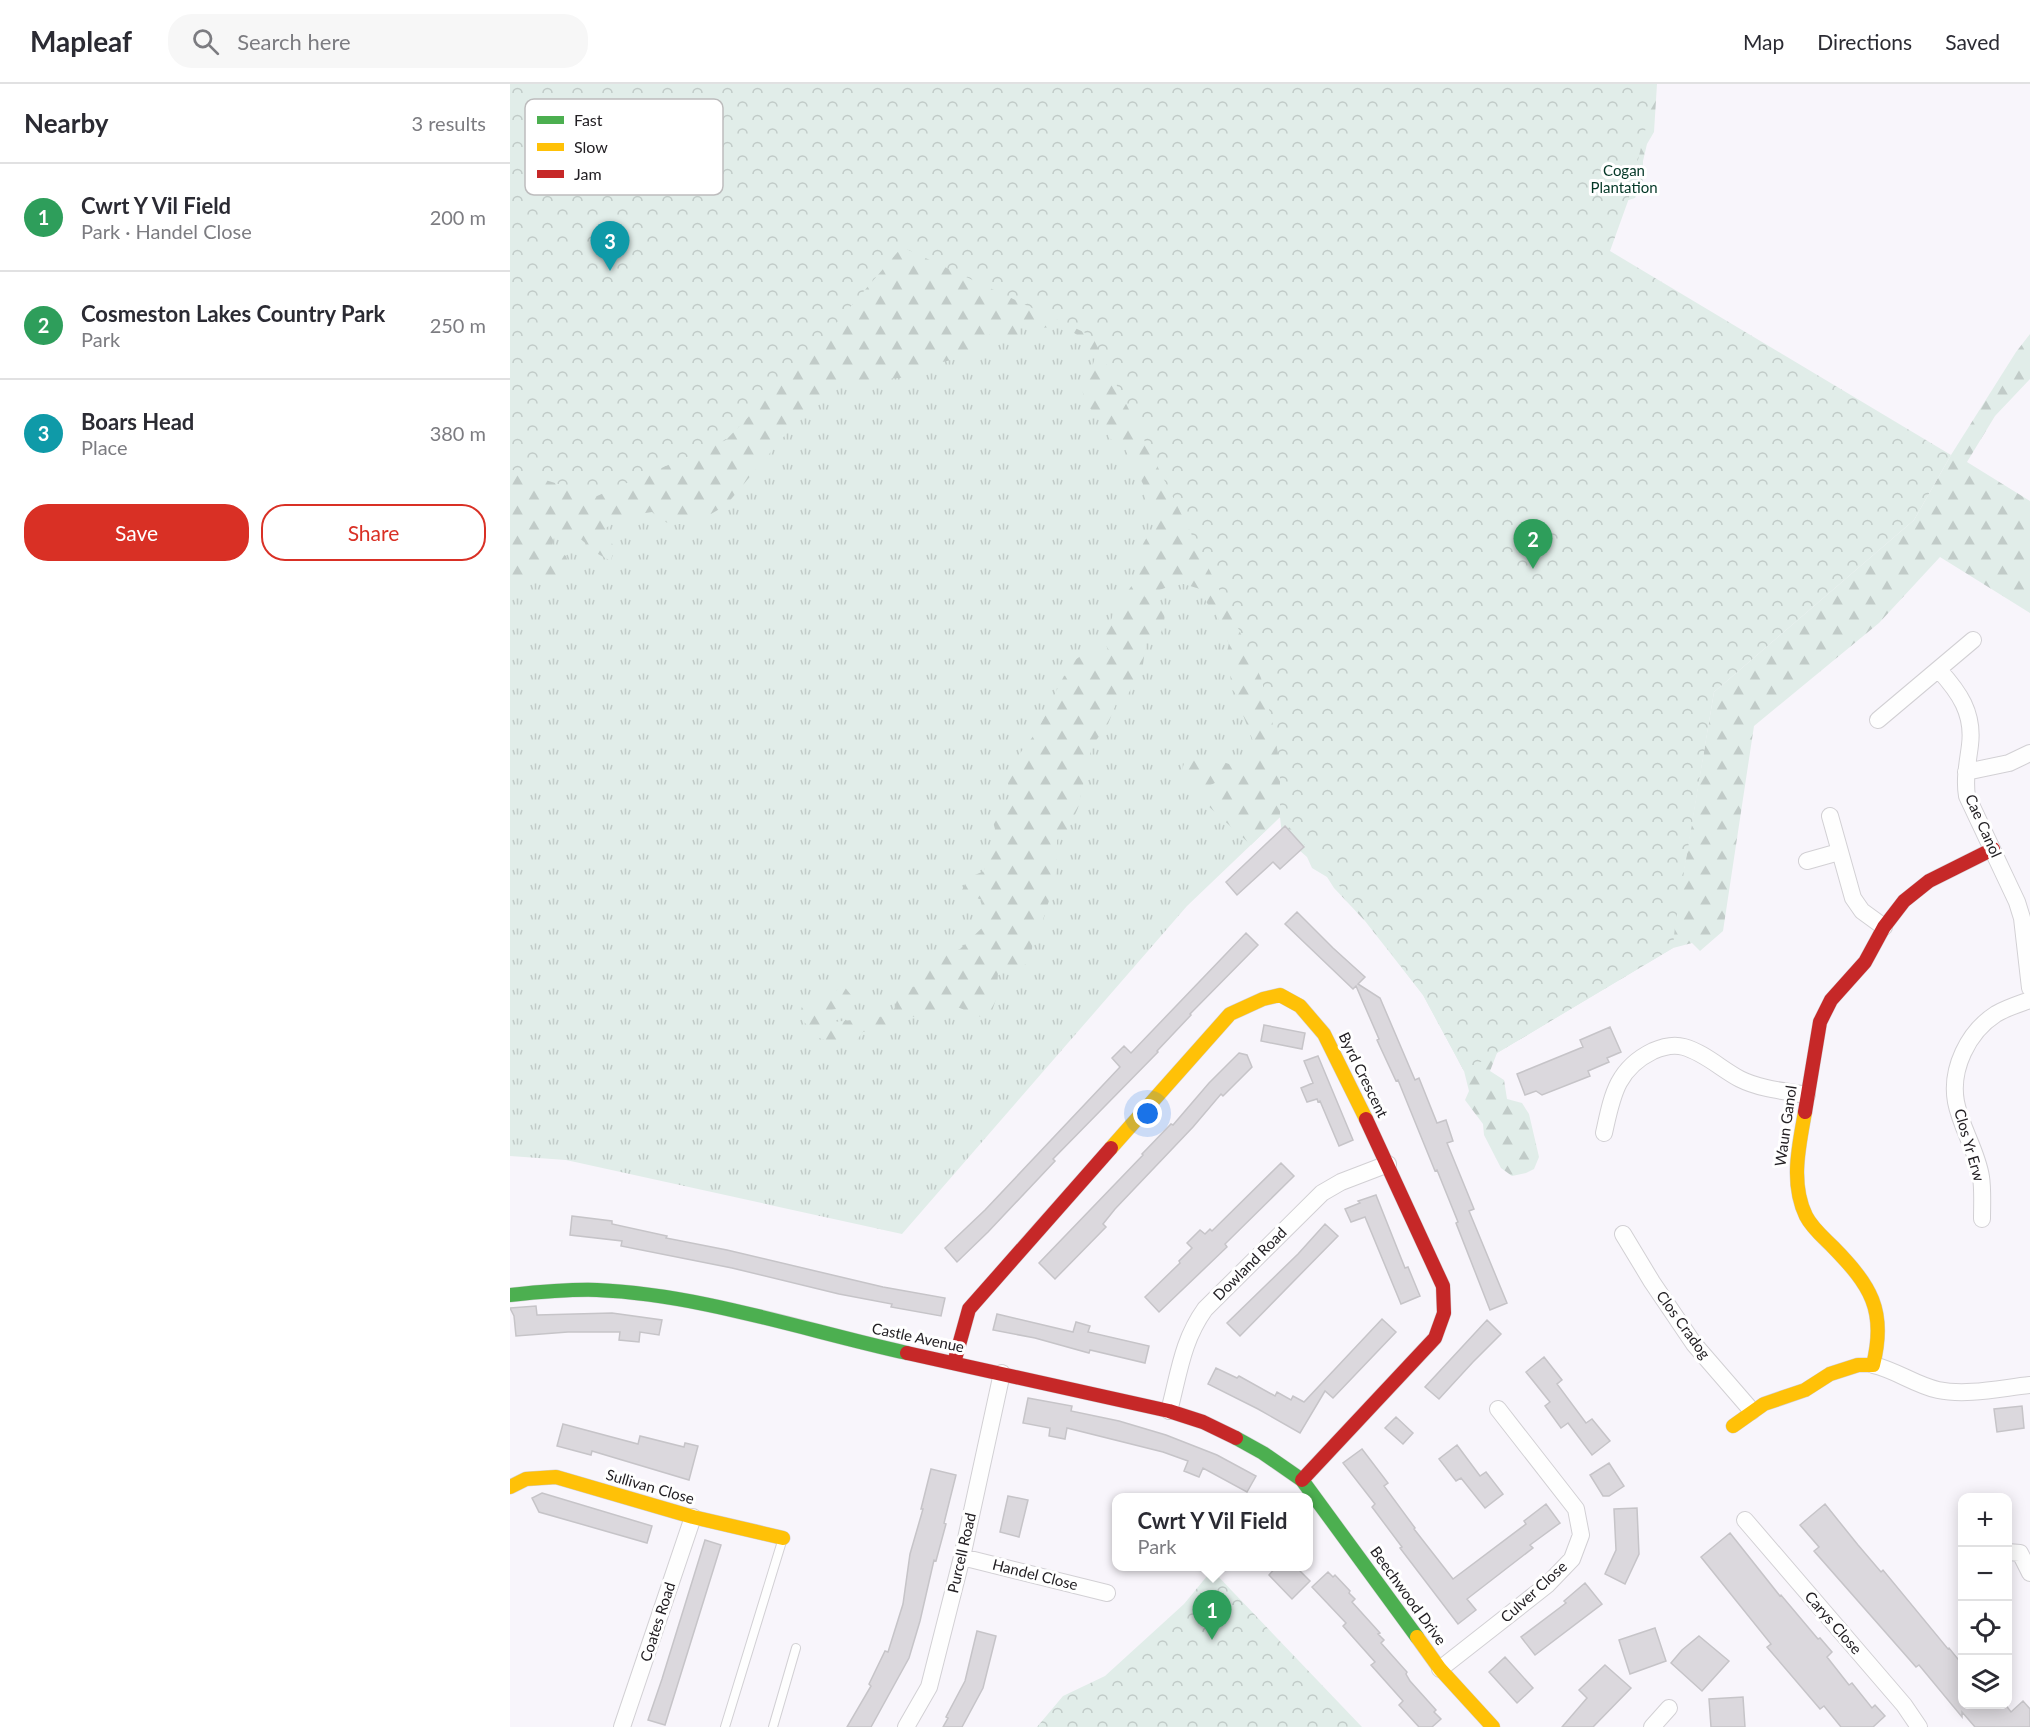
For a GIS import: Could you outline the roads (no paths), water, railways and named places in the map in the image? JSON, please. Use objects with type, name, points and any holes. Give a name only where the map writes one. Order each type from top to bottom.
[{"type":"street","points":[[1878,720],[1973,640]]},
{"type":"street","name":"Cae Canol","points":[[1939,670],[1963,700],[1969,714],[1971,730],[1966,785],[1971,807],[2017,902],[2022,918],[2030,988]]},
{"type":"street","points":[[1966,772],[2009,763],[2030,753]]},
{"type":"street","points":[[1830,816],[1856,905],[1884,927]]},
{"type":"street","name":"Waun Ganol","points":[[1873,1365],[1879,1322],[1871,1296],[1856,1271],[1812,1226],[1800,1200],[1796,1184],[1795,1166],[1818,1030],[1824,1010],[1864,962],[1884,927],[1904,901],[1929,881],[1992,849]]},
{"type":"street","points":[[1807,861],[1839,852]]},
{"type":"street","name":"Byrd Crescent","points":[[954,1363],[969,1309],[1230,1014],[1263,999],[1280,995],[1300,1006],[1324,1034],[1388,1164],[1443,1286],[1446,1299],[1445,1313],[1435,1338],[1302,1480]]},
{"type":"street","name":"Clos Yr Erw","points":[[1982,1219],[1981,1177],[1956,1103],[1955,1088],[1958,1071],[1962,1053],[1983,1025],[1995,1015],[2030,1000]]},
{"type":"street","points":[[1604,1133],[1618,1082],[1641,1057],[1657,1049],[1671,1046],[1698,1052],[1724,1070],[1753,1084],[1807,1095]]},
{"type":"street","name":"Dowland Road","points":[[1169,1412],[1187,1339],[1194,1324],[1205,1310],[1322,1192],[1388,1164]]},
{"type":"street","name":"Clos Cradog","points":[[1623,1234],[1694,1344],[1752,1410]]},
{"type":"street","name":"Castle Avenue","points":[[510,1295],[553,1290],[611,1290],[651,1294],[1169,1412],[1203,1422],[1229,1434],[1263,1453],[1302,1480]]},
{"type":"street","points":[[1733,1426],[1752,1410],[1764,1404],[1805,1390],[1830,1374],[1858,1365],[1873,1365],[1897,1371],[1923,1385],[1955,1392],[2030,1385]]},
{"type":"street","name":"Purcell Road","points":[[906,1727],[929,1687],[962,1557],[1002,1373]]},
{"type":"street","name":"Culver Close","points":[[1440,1668],[1554,1578],[1572,1558],[1581,1535],[1576,1509],[1498,1409]]},
{"type":"street","name":"Sullivan Close","points":[[510,1487],[523,1480],[556,1477],[693,1517],[783,1538]]},
{"type":"street","name":"Beechwood Drive","points":[[1302,1480],[1312,1493]]},
{"type":"street","name":"Beechwood Drive","points":[[1313,1495],[1440,1668],[1493,1727]]},
{"type":"street","name":"Coates Road","points":[[622,1727],[693,1517]]},
{"type":"street","name":"Carys Close","points":[[1745,1520],[1904,1705],[1919,1727]]},
{"type":"street","points":[[2012,1552],[2020,1553],[2030,1573]]},
{"type":"street","name":"Handel Close","points":[[962,1557],[1107,1593]]},
{"type":"street","points":[[1652,1727],[1669,1708]]},
{"type":"lane","points":[[725,1727],[783,1538]]},
{"type":"lane","points":[[773,1727],[796,1648]]},
{"type":"place","name":"Boars Head","points":[[610,271]]},
{"type":"place","name":"Cosmeston Lakes Country Park","points":[[1533,569]]},
{"type":"place","name":"Cwrt Y Vil Field","points":[[1212,1640]]},
{"type":"park label","name":"Cogan Plantation","points":[[1624,180]]}]
